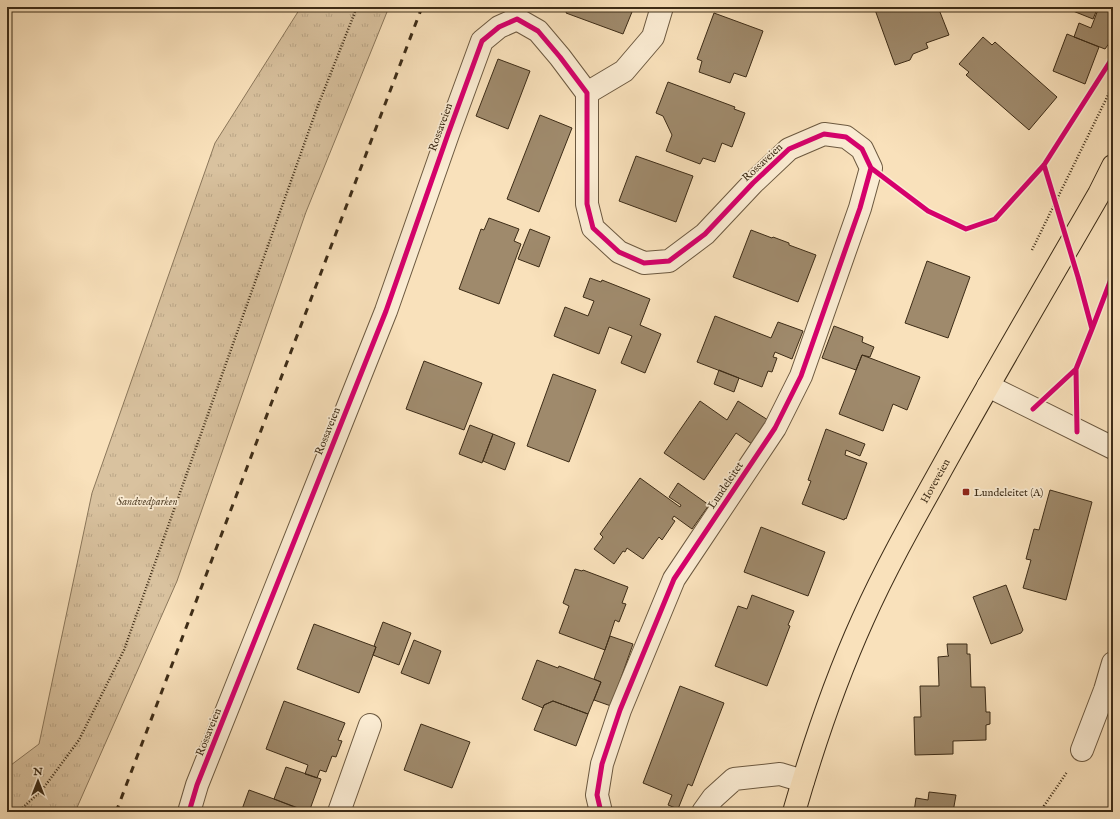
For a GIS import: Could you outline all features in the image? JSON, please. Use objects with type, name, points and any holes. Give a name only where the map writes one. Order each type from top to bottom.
[{"type":"main road","name":"Hoveveien","points":[[794,812],[831,696],[862,619],[898,547],[988,386],[1099,194],[1113,166]]},
{"type":"street","points":[[587,93],[624,71],[653,37],[662,7]]},
{"type":"street","name":"Rossaveien","points":[[189,812],[203,770],[386,311],[482,41],[499,27],[517,19],[538,31],[587,93],[587,204],[593,228],[619,252],[644,263],[669,261],[705,234],[753,183],[789,149],[824,134],[846,137],[862,149],[871,168]]},
{"type":"street","name":"Lundeleitet","points":[[601,812],[597,795],[602,764],[620,710],[674,579],[775,428],[801,376],[860,208],[871,168]]},
{"type":"street","points":[[988,386],[1113,448]]},
{"type":"street","points":[[1082,750],[1105,690],[1113,663]]},
{"type":"street","points":[[339,812],[370,725]]},
{"type":"street","points":[[703,812],[713,798],[734,780],[780,774],[803,780]]},
{"type":"path","points":[[18,812],[42,790],[79,740],[124,650],[317,108],[357,7]]},
{"type":"path","points":[[1053,195],[1058,210]]},
{"type":"path","points":[[1043,812],[1044,806],[1082,750]]},
{"type":"green space","name":"Sandvedparken","points":[[301,7],[389,7],[306,212],[177,581],[75,812],[7,812],[7,768],[39,744],[92,493],[215,143]]},
{"type":"building","points":[[568,7],[634,7],[623,34],[566,13]]},
{"type":"building","points":[[874,7],[938,7],[949,35],[926,43],[928,48],[913,54],[910,60],[895,65]]},
{"type":"building","points":[[1063,7],[1098,7],[1093,19]]},
{"type":"building","points":[[1099,7],[1113,12],[1113,38],[1105,49],[1074,37],[1079,23],[1091,28]]},
{"type":"building","points":[[714,13],[763,31],[746,77],[734,73],[730,83],[699,72],[702,61],[697,59]]},
{"type":"building","points":[[1067,34],[1099,47],[1085,84],[1053,71]]},
{"type":"building","points":[[983,37],[992,45],[995,42],[1057,97],[1029,130],[966,75],[969,72],[959,64]]},
{"type":"building","points":[[498,59],[530,71],[508,129],[476,116]]},
{"type":"building","points":[[668,82],[735,107],[734,109],[745,113],[732,147],[722,143],[715,162],[703,158],[700,164],[666,151],[672,135],[663,116],[656,113]]},
{"type":"building","points":[[540,115],[572,128],[539,212],[507,199]]},
{"type":"building","points":[[636,156],[693,176],[676,222],[619,201]]},
{"type":"building","points":[[489,218],[519,229],[514,241],[521,244],[499,304],[459,289],[481,229],[484,230]]},
{"type":"building","points":[[530,229],[550,237],[539,267],[518,259]]},
{"type":"building","points":[[751,230],[789,243],[789,245],[816,255],[798,302],[733,277]]},
{"type":"building","points":[[927,261],[970,277],[948,338],[905,323]]},
{"type":"building","points":[[590,278],[601,282],[602,280],[650,299],[640,325],[661,334],[645,373],[621,363],[632,336],[609,327],[599,354],[554,336],[565,307],[588,316],[594,301],[583,297]]},
{"type":"building","points":[[715,316],[771,338],[778,322],[803,331],[792,359],[775,352],[773,357],[777,358],[772,372],[768,371],[762,387],[697,362]]},
{"type":"building","points":[[834,326],[863,337],[862,342],[874,347],[870,357],[862,355],[856,370],[822,358]]},
{"type":"building","points":[[862,355],[920,377],[907,410],[893,404],[883,431],[839,414]]},
{"type":"building","points":[[424,361],[482,383],[464,430],[406,409]]},
{"type":"building","points":[[719,370],[739,378],[734,392],[714,384]]},
{"type":"building","points":[[553,374],[596,390],[569,462],[527,446]]},
{"type":"building","points":[[700,401],[727,420],[738,401],[768,420],[752,444],[736,433],[704,480],[664,453]]},
{"type":"building","points":[[470,425],[493,434],[482,463],[459,454]]},
{"type":"building","points":[[826,429],[865,444],[860,456],[846,450],[845,455],[867,463],[846,519],[845,518],[844,520],[802,504],[811,481],[808,480]]},
{"type":"building","points":[[493,434],[515,443],[505,470],[483,461]]},
{"type":"building","points":[[640,478],[680,507],[681,505],[669,497],[678,483],[709,505],[692,529],[674,516],[672,519],[675,521],[662,540],[659,537],[643,559],[627,548],[625,552],[623,551],[614,564],[594,549],[603,537],[600,534]]},
{"type":"building","points":[[1050,490],[1092,502],[1066,600],[1023,588],[1031,560],[1026,559],[1034,529],[1039,530]]},
{"type":"building","points":[[761,527],[825,552],[808,596],[744,572]]},
{"type":"building","points":[[575,569],[583,570],[628,587],[622,603],[626,604],[619,622],[615,620],[605,650],[559,633],[569,606],[563,603]]},
{"type":"building","points":[[1006,585],[1023,630],[1021,633],[991,644],[973,597]]},
{"type":"building","points":[[752,595],[794,611],[788,625],[790,626],[767,686],[715,666],[738,606],[747,609]]},
{"type":"building","points":[[383,622],[411,633],[399,665],[373,655],[376,647],[374,646]]},
{"type":"building","points":[[314,624],[376,647],[359,693],[297,669]]},
{"type":"building","points":[[610,636],[633,644],[611,706],[594,700],[601,682],[594,679]]},
{"type":"building","points":[[414,640],[441,651],[429,684],[401,673]]},
{"type":"building","points":[[947,644],[967,644],[967,654],[970,654],[971,687],[985,687],[986,712],[990,712],[990,724],[986,725],[986,740],[953,741],[953,754],[915,755],[914,717],[921,717],[920,686],[939,686],[938,657],[949,656]]},
{"type":"building","points":[[537,660],[558,668],[559,666],[601,682],[588,714],[553,701],[544,705],[543,708],[522,699]]},
{"type":"building","points":[[680,686],[724,703],[692,786],[688,784],[678,809],[668,805],[672,795],[643,783]]},
{"type":"building","points":[[284,701],[345,723],[338,740],[342,741],[336,757],[332,756],[326,772],[320,770],[317,778],[305,774],[308,765],[266,749]]},
{"type":"building","points":[[553,701],[588,714],[576,746],[534,730],[544,705]]},
{"type":"building","points":[[421,724],[470,742],[452,788],[404,770]]},
{"type":"building","points":[[286,767],[321,779],[309,812],[274,799]]},
{"type":"building","points":[[249,790],[274,799],[307,812],[241,812]]},
{"type":"building","points":[[929,792],[956,795],[953,812],[914,812],[916,798],[928,800]]},
{"type":"building","points":[[405,809],[413,812],[404,812]]},
{"type":"railway","points":[[116,812],[422,7]]},
{"type":"cycle path","points":[[189,812],[197,785],[386,311],[482,41],[499,27],[517,19],[538,31],[587,93],[587,204],[593,228],[619,252],[644,263],[669,261],[705,234],[753,183],[789,149],[824,134],[846,137],[862,149],[871,168],[928,211],[966,229],[995,219],[1044,165],[1113,57]]},
{"type":"cycle path","points":[[1033,409],[1076,369],[1092,329],[1044,165]]},
{"type":"cycle path","points":[[601,812],[597,795],[602,764],[620,710],[674,579],[775,428],[801,376],[860,208],[871,168]]},
{"type":"cycle path","points":[[1092,329],[1113,274]]},
{"type":"cycle path","points":[[1076,369],[1077,432]]},
{"type":"place","name":"Lundeleitet (A)","points":[[966,492]]}]
